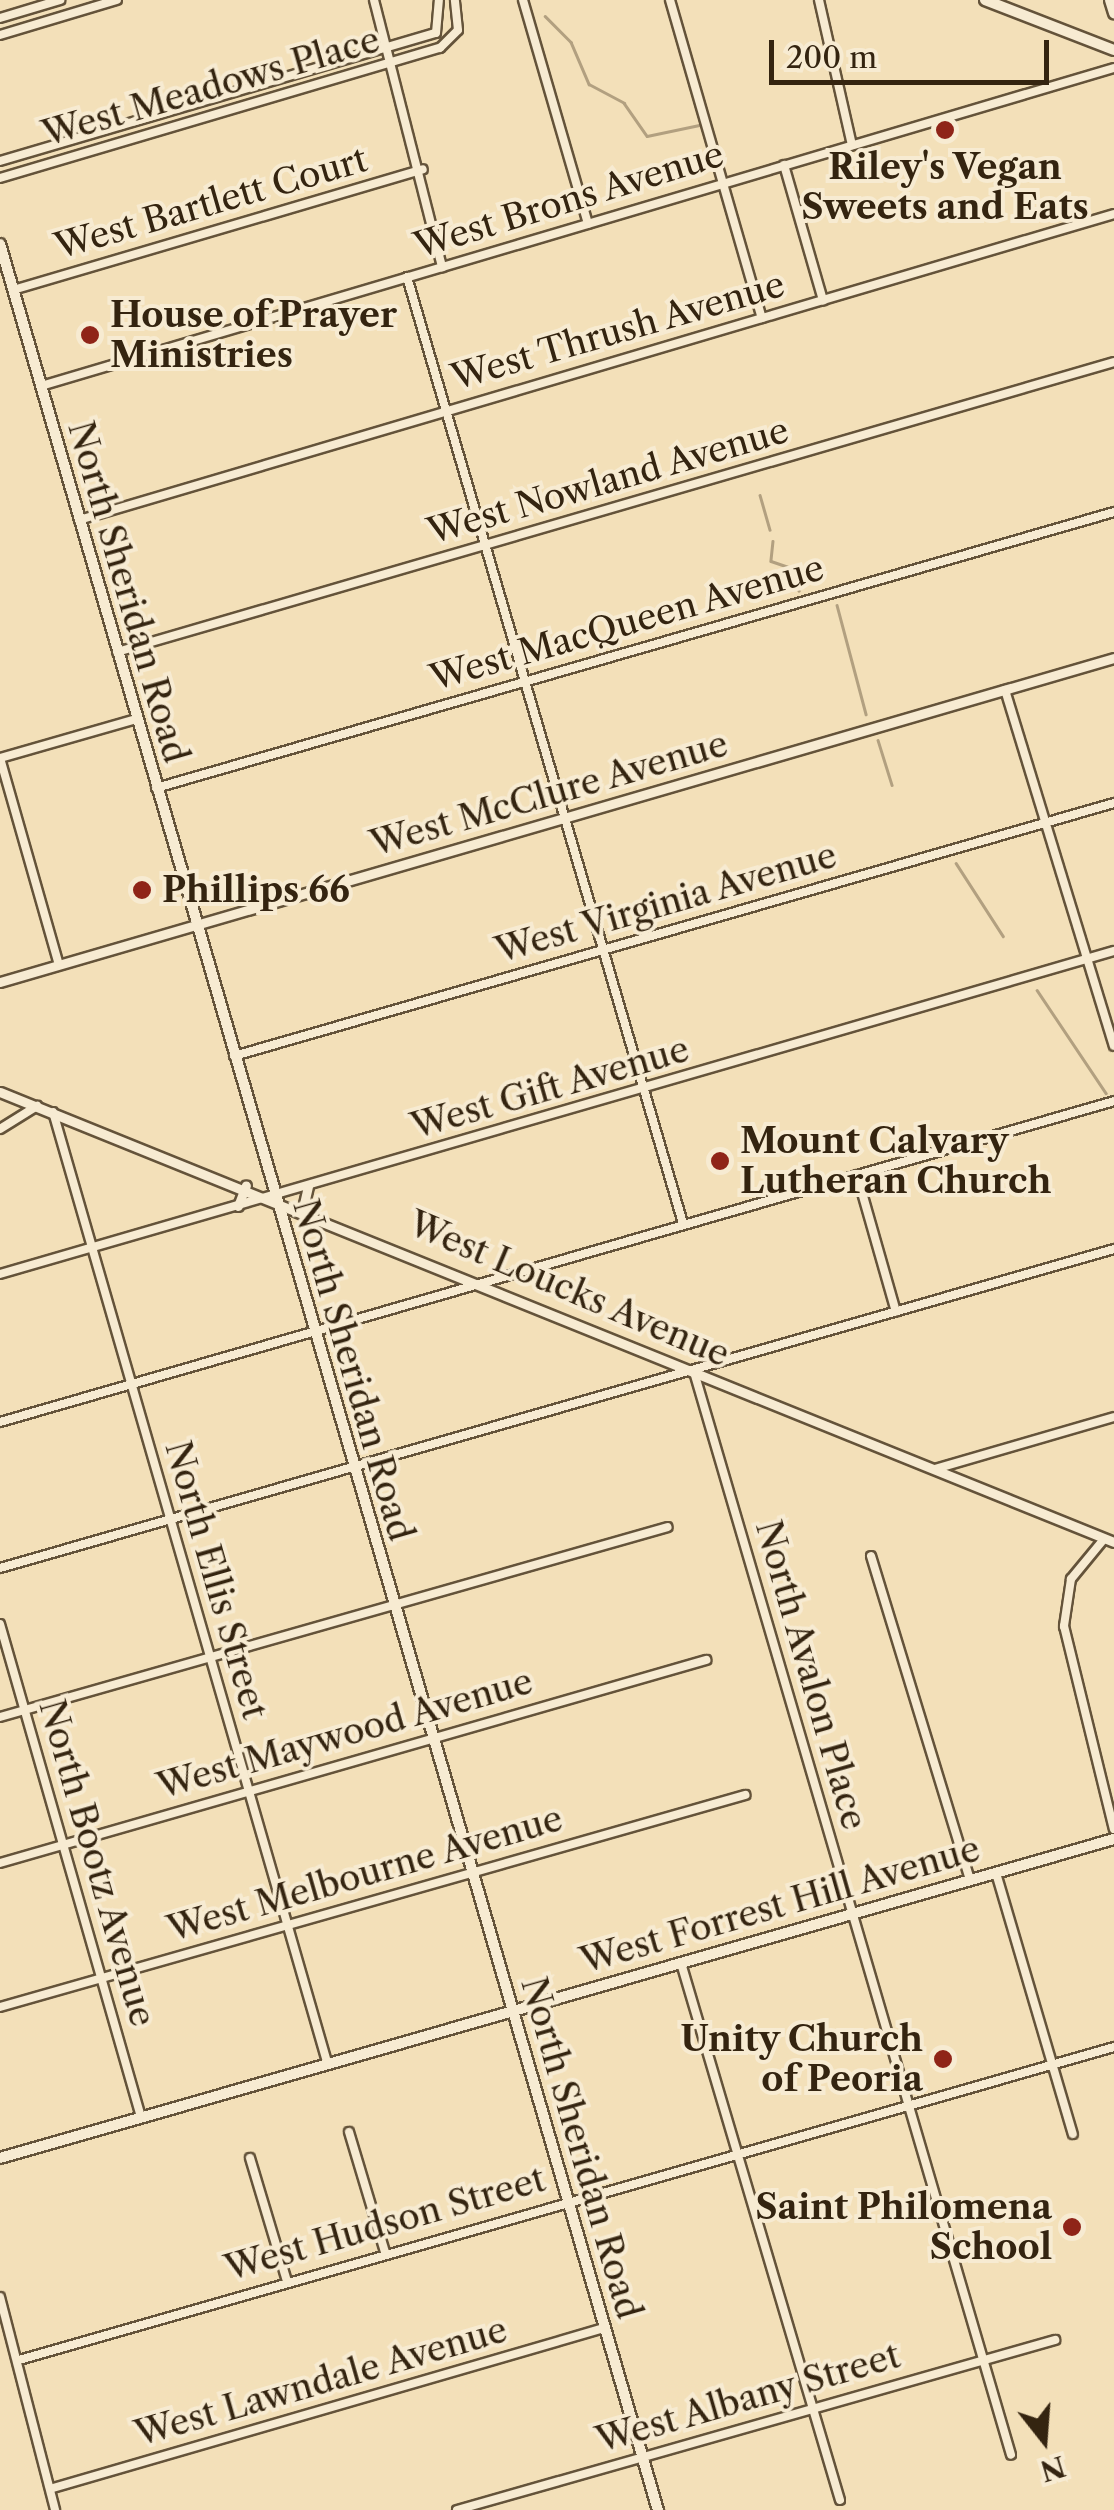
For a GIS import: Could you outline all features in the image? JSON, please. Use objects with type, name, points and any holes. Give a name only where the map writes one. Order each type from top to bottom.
[{"type":"main road","points":[[985,0],[1114,50]]},
{"type":"main road","points":[[1110,0],[1114,13]]},
{"type":"main road","name":"North Sheridan Road","points":[[0,244],[194,926],[658,2510]]},
{"type":"main road","name":"West Forrest Hill Avenue","points":[[0,2158],[1114,1838]]},
{"type":"street","points":[[0,18],[60,0]]},
{"type":"street","points":[[0,34],[117,0]]},
{"type":"street","points":[[374,0],[424,169],[442,267]]},
{"type":"street","points":[[439,0],[444,22]]},
{"type":"street","points":[[456,0],[459,20],[446,45],[437,32],[444,22],[459,20]]},
{"type":"street","points":[[523,0],[588,224]]},
{"type":"street","points":[[670,0],[762,318]]},
{"type":"street","points":[[819,0],[852,145]]},
{"type":"street","name":"West Meadows Place","points":[[0,161],[437,32]]},
{"type":"street","name":"West Meadows Place","points":[[0,178],[446,45]]},
{"type":"street","name":"West Brons Avenue","points":[[40,386],[1114,68]]},
{"type":"street","points":[[784,165],[823,300]]},
{"type":"street","name":"West Bartlett Court","points":[[14,290],[424,169]]},
{"type":"street","name":"West Thrush Avenue","points":[[79,520],[1114,214]]},
{"type":"street","points":[[407,277],[598,952],[683,1224]]},
{"type":"street","name":"West Nowland Avenue","points":[[117,652],[1114,362]]},
{"type":"street","name":"West MacQueen Avenue","points":[[156,788],[1114,512]]},
{"type":"street","name":"West McClure Avenue","points":[[0,982],[1114,658]]},
{"type":"street","points":[[1005,690],[1114,1046]]},
{"type":"street","points":[[58,965],[0,758],[136,718]]},
{"type":"street","name":"West Virginia Avenue","points":[[234,1057],[1114,803]]},
{"type":"street","name":"West Gift Avenue","points":[[0,1274],[1114,951]]},
{"type":"street","name":"West Loucks Avenue","points":[[0,1092],[274,1196],[1109,1540]]},
{"type":"street","points":[[0,1422],[1114,1101]]},
{"type":"street","points":[[0,1128],[37,1106]]},
{"type":"street","name":"North Ellis Street","points":[[53,1112],[327,2062]]},
{"type":"street","points":[[857,1175],[896,1312]]},
{"type":"street","points":[[238,1206],[246,1185]]},
{"type":"street","points":[[303,1208],[308,1186]]},
{"type":"street","points":[[0,1568],[694,1372],[1114,1248]]},
{"type":"street","name":"North Avalon Place","points":[[694,1372],[1011,2455]]},
{"type":"street","points":[[935,1469],[1114,1417]]},
{"type":"street","points":[[0,1716],[208,1654],[668,1527]]},
{"type":"street","points":[[1109,1540],[1071,1579],[1064,1626],[1114,1830]]},
{"type":"street","points":[[871,1556],[970,1880]]},
{"type":"street","name":"North Bootz Avenue","points":[[0,1624],[142,2117]]},
{"type":"street","name":"West Maywood Avenue","points":[[0,1862],[706,1660]]},
{"type":"street","name":"West Melbourne Avenue","points":[[0,2007],[745,1794]]},
{"type":"street","points":[[996,1872],[1073,2134]]},
{"type":"street","points":[[681,1963],[840,2500]]},
{"type":"street","name":"West Hudson Street","points":[[19,2360],[1114,2046]]},
{"type":"street","points":[[350,2132],[385,2252]]},
{"type":"street","points":[[250,2158],[287,2281]]},
{"type":"street","points":[[0,2297],[53,2488],[55,2510]]},
{"type":"street","name":"West Lawndale Avenue","points":[[53,2488],[604,2328]]},
{"type":"street","name":"West Albany Street","points":[[457,2510],[1055,2340]]},
{"type":"waterway","points":[[545,16],[571,42],[589,84],[624,103],[647,136],[699,125]]},
{"type":"waterway","points":[[760,495],[770,530]]},
{"type":"waterway","points":[[773,541],[771,561],[788,567],[799,591]]},
{"type":"waterway","points":[[837,605],[866,714]]},
{"type":"waterway","points":[[878,740],[892,785]]},
{"type":"waterway","points":[[956,863],[1003,936]]},
{"type":"waterway","points":[[1037,990],[1106,1093]]},
{"type":"place","name":"Riley's Vegan Sweets and Eats","points":[[945,130]]},
{"type":"place","name":"House of Prayer Ministries","points":[[90,335]]},
{"type":"place","name":"Phillips 66","points":[[142,890]]},
{"type":"place","name":"Mount Calvary Lutheran Church","points":[[720,1161]]},
{"type":"place","name":"Unity Church of Peoria","points":[[943,2059]]},
{"type":"place","name":"Saint Philomena School","points":[[1072,2227]]}]
